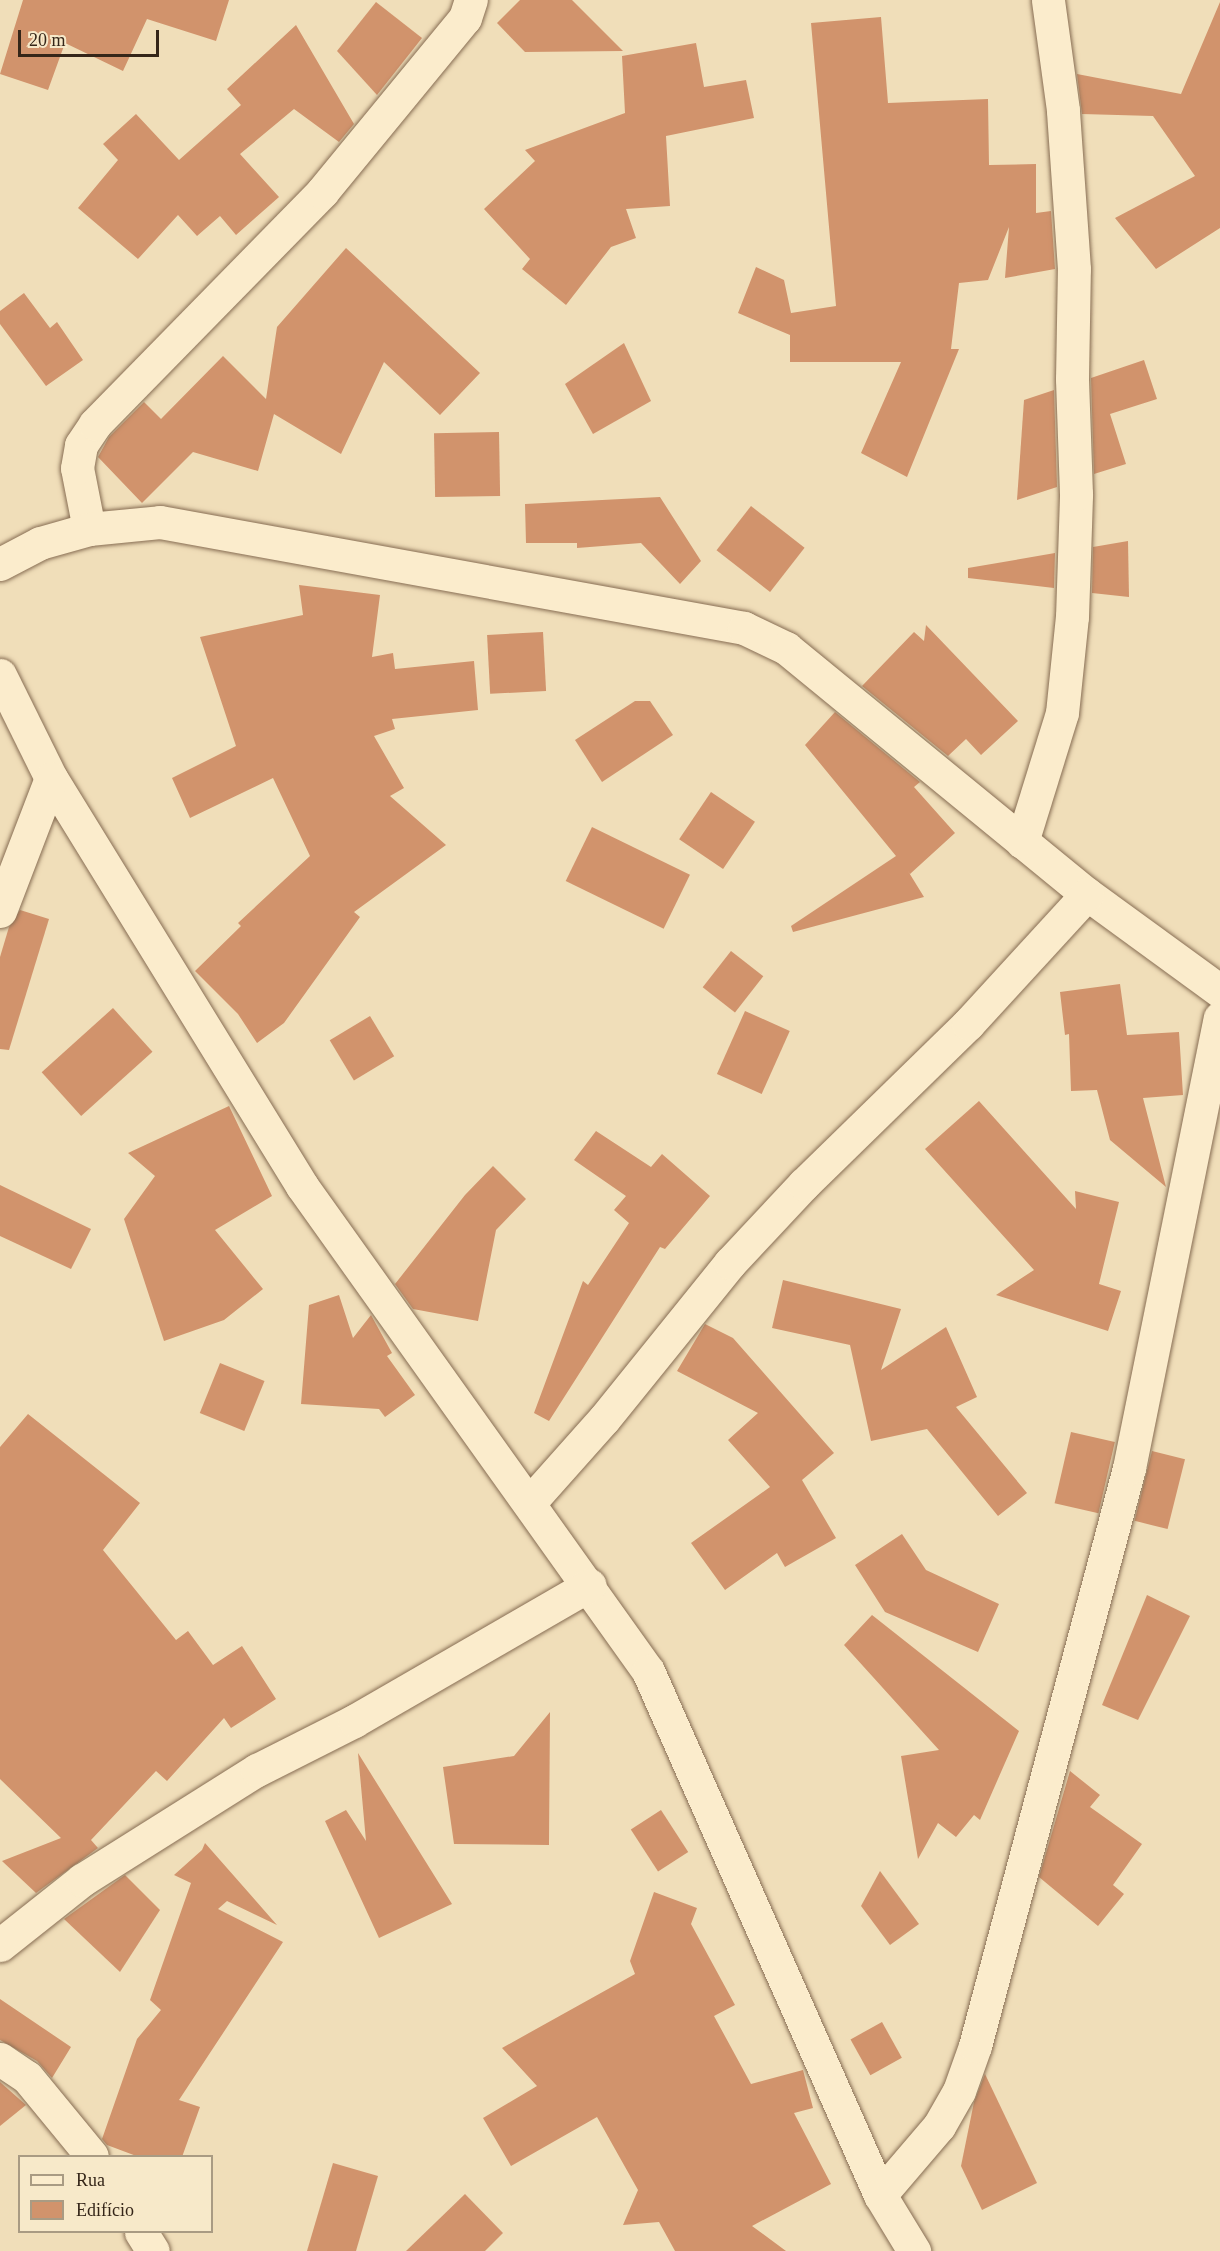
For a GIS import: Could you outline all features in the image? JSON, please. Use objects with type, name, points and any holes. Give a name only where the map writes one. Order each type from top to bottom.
[{"type":"street","points":[[89,529],[76,468],[81,444],[94,424],[322,192],[465,18],[471,0]]},
{"type":"street","points":[[1022,842],[1062,714],[1072,617],[1076,494],[1072,379],[1074,269],[1063,110],[1048,0]]},
{"type":"street","points":[[0,564],[40,543],[89,529],[160,522],[744,628],[786,648],[1087,894],[1220,991]]},
{"type":"street","points":[[0,676],[51,778],[302,1186],[590,1585],[648,1671],[880,2195],[914,2251]]},
{"type":"street","points":[[0,911],[51,778]]},
{"type":"street","points":[[530,1502],[604,1419],[730,1263],[804,1184],[968,1024],[1087,894]]},
{"type":"street","points":[[880,2195],[939,2126],[959,2091],[975,2046],[1129,1468],[1220,1018]]},
{"type":"street","points":[[0,1945],[82,1880],[257,1770],[354,1721],[590,1585]]},
{"type":"street","points":[[0,2060],[27,2077],[91,2155]]},
{"type":"street","points":[[142,2233],[153,2251]]},
{"type":"building","points":[[23,0],[229,0],[216,41],[147,19],[123,71],[65,43],[48,90],[0,74]]},
{"type":"building","points":[[520,0],[572,0],[623,51],[525,52],[497,23]]},
{"type":"building","points":[[376,2],[422,38],[377,95],[337,51]]},
{"type":"building","points":[[1220,2],[1220,228],[1156,269],[1115,218],[1195,176],[1153,116],[1082,114],[1077,74],[1181,94]]},
{"type":"building","points":[[881,17],[888,103],[988,99],[989,165],[1036,164],[1036,213],[1051,211],[1055,269],[1005,278],[1009,227],[988,280],[959,283],[951,349],[959,349],[907,477],[861,453],[901,362],[790,362],[790,335],[738,313],[756,267],[784,280],[791,313],[836,306],[811,23]]},
{"type":"building","points":[[296,25],[354,124],[339,142],[294,109],[240,154],[279,197],[236,235],[220,216],[197,236],[178,215],[138,259],[78,208],[118,160],[103,144],[136,114],[179,160],[241,105],[227,89]]},
{"type":"building","points":[[696,43],[704,87],[746,80],[754,118],[666,136],[670,206],[626,209],[636,238],[611,247],[566,305],[522,269],[530,259],[484,209],[535,161],[525,150],[625,113],[622,56]]},
{"type":"building","points":[[346,248],[480,373],[440,415],[384,362],[341,454],[274,414],[258,471],[193,452],[142,503],[98,457],[109,437],[144,402],[161,419],[223,356],[266,399],[277,327]]},
{"type":"building","points":[[24,293],[50,328],[57,322],[83,360],[46,386],[0,324],[0,311]]},
{"type":"building","points":[[624,343],[651,401],[593,434],[565,384]]},
{"type":"building","points":[[1144,360],[1157,399],[1110,414],[1126,464],[1094,474],[1091,378]]},
{"type":"building","points":[[1054,390],[1057,487],[1017,500],[1024,400]]},
{"type":"building","points":[[499,432],[500,496],[435,497],[434,433]]},
{"type":"building","points":[[660,497],[701,561],[680,584],[641,543],[577,548],[577,543],[526,543],[525,504]]},
{"type":"building","points":[[751,506],[805,548],[770,592],[717,550]]},
{"type":"building","points":[[1128,541],[1129,597],[1092,593],[1093,547]]},
{"type":"building","points":[[1055,553],[1054,588],[968,578],[968,568]]},
{"type":"building","points":[[299,585],[380,595],[372,657],[393,653],[395,669],[474,661],[478,710],[392,719],[395,729],[374,736],[404,788],[390,796],[446,845],[354,912],[360,917],[284,1023],[257,1043],[238,1014],[195,971],[241,926],[238,923],[310,856],[273,778],[190,818],[172,778],[236,746],[200,637],[303,615]]},
{"type":"building","points":[[926,625],[1018,721],[981,755],[966,739],[948,756],[862,686],[914,632],[924,641]]},
{"type":"building","points":[[543,632],[546,691],[490,694],[487,635]]},
{"type":"building","points":[[635,701],[650,701],[673,735],[602,782],[575,740]]},
{"type":"building","points":[[835,712],[920,782],[914,787],[955,833],[910,874],[908,871],[924,897],[793,932],[791,926],[896,856],[805,745]]},
{"type":"building","points":[[711,792],[755,822],[723,869],[679,839]]},
{"type":"building","points":[[592,827],[690,875],[664,929],[566,881]]},
{"type":"building","points":[[20,910],[49,919],[9,1050],[0,1049],[0,957],[9,927]]},
{"type":"building","points":[[731,951],[763,976],[735,1012],[703,987]]},
{"type":"building","points":[[1120,984],[1127,1035],[1179,1032],[1183,1095],[1143,1098],[1166,1187],[1110,1140],[1097,1090],[1071,1091],[1069,1034],[1065,1035],[1060,992]]},
{"type":"building","points":[[113,1008],[152,1052],[81,1116],[42,1072]]},
{"type":"building","points":[[745,1011],[790,1031],[762,1094],[717,1074]]},
{"type":"building","points":[[370,1016],[394,1056],[354,1080],[330,1040]]},
{"type":"building","points":[[979,1101],[1076,1209],[1075,1191],[1119,1202],[1099,1284],[1121,1291],[1108,1331],[996,1295],[1034,1270],[925,1149]]},
{"type":"building","points":[[229,1106],[272,1196],[215,1230],[263,1289],[224,1320],[164,1341],[124,1219],[155,1176],[128,1153]]},
{"type":"building","points":[[596,1131],[651,1167],[662,1154],[710,1196],[665,1249],[660,1247],[549,1421],[534,1413],[583,1281],[588,1285],[629,1223],[614,1210],[626,1196],[574,1160]]},
{"type":"building","points":[[493,1166],[526,1199],[496,1230],[478,1321],[413,1309],[395,1284],[465,1195]]},
{"type":"building","points":[[0,1185],[91,1229],[71,1269],[0,1236]]},
{"type":"building","points":[[783,1280],[901,1309],[881,1370],[946,1327],[977,1397],[956,1407],[1027,1493],[998,1516],[927,1429],[871,1441],[850,1345],[772,1328]]},
{"type":"building","points":[[339,1295],[353,1338],[371,1315],[392,1353],[387,1356],[415,1395],[385,1417],[379,1409],[301,1404],[309,1305]]},
{"type":"building","points":[[705,1324],[733,1338],[834,1453],[802,1480],[836,1538],[785,1567],[777,1553],[725,1590],[691,1543],[770,1487],[728,1440],[758,1413],[677,1371]]},
{"type":"building","points":[[220,1363],[265,1381],[244,1431],[200,1413]]},
{"type":"building","points":[[28,1414],[140,1503],[103,1550],[176,1640],[188,1631],[213,1665],[242,1646],[276,1699],[231,1728],[224,1718],[167,1781],[156,1771],[91,1840],[98,1848],[36,1893],[2,1861],[61,1838],[0,1779],[0,1447]]},
{"type":"building","points":[[1071,1432],[1115,1442],[1098,1513],[1055,1503]]},
{"type":"building","points":[[1152,1451],[1185,1459],[1168,1529],[1135,1521]]},
{"type":"building","points":[[902,1534],[926,1570],[999,1604],[978,1652],[885,1612],[855,1565]]},
{"type":"building","points":[[1147,1595],[1190,1616],[1138,1720],[1102,1705]]},
{"type":"building","points":[[872,1615],[1019,1731],[980,1820],[974,1815],[956,1837],[938,1823],[918,1859],[901,1756],[939,1750],[844,1645]]},
{"type":"building","points":[[550,1712],[549,1845],[454,1844],[443,1767],[514,1756]]},
{"type":"building","points":[[358,1753],[452,1904],[379,1938],[325,1821],[346,1810],[366,1841]]},
{"type":"building","points":[[1070,1771],[1100,1795],[1090,1807],[1142,1844],[1113,1885],[1124,1894],[1098,1926],[1039,1877]]},
{"type":"building","points":[[661,1810],[688,1852],[658,1872],[631,1830]]},
{"type":"building","points":[[205,1843],[277,1925],[227,1901],[218,1909],[283,1942],[179,2100],[200,2107],[183,2155],[134,2155],[107,2145],[102,2139],[137,2039],[161,2010],[150,2000],[191,1883],[174,1875],[202,1850]]},
{"type":"building","points":[[880,1871],[919,1924],[890,1945],[861,1906]]},
{"type":"building","points":[[125,1875],[160,1910],[120,1972],[64,1919]]},
{"type":"building","points":[[654,1892],[697,1908],[691,1924],[735,2005],[714,2016],[751,2084],[803,2070],[813,2108],[794,2113],[831,2184],[752,2226],[786,2251],[675,2251],[659,2222],[623,2225],[638,2190],[597,2117],[511,2166],[483,2118],[537,2086],[502,2048],[635,1974],[630,1961]]},
{"type":"building","points":[[0,1999],[71,2047],[52,2078],[37,2061],[0,2040]]},
{"type":"building","points":[[882,2022],[902,2058],[870,2075],[851,2039]]},
{"type":"building","points":[[985,2074],[1037,2183],[982,2210],[961,2166],[974,2102]]},
{"type":"building","points":[[0,2082],[26,2105],[0,2126]]},
{"type":"building","points":[[333,2163],[378,2176],[356,2251],[307,2251]]},
{"type":"building","points":[[465,2194],[503,2233],[485,2251],[406,2251]]}]
